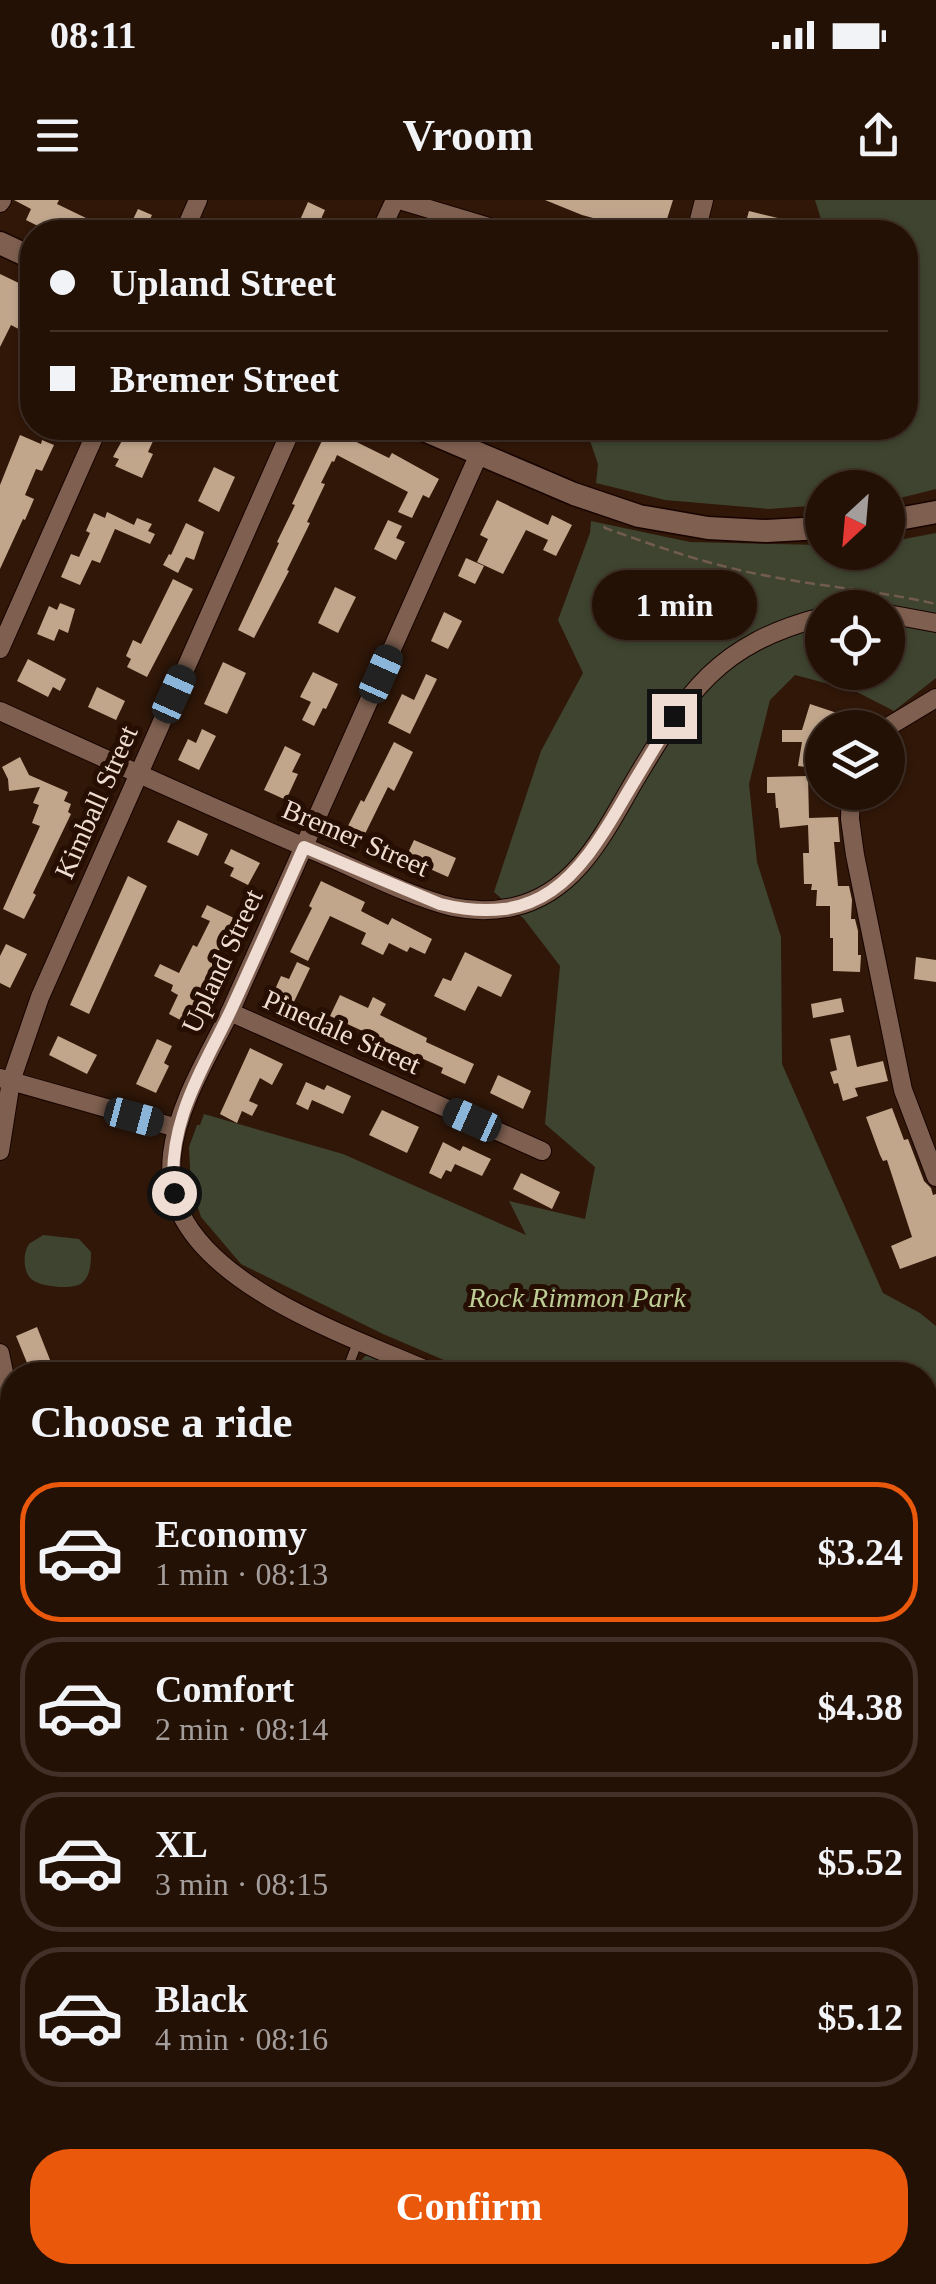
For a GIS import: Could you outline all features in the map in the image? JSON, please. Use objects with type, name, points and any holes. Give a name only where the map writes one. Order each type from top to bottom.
[{"type":"street","points":[[397,200],[465,220]]},
{"type":"street","points":[[0,649],[93,440]]},
{"type":"street","name":"Kimball Street","points":[[0,1151],[6,1080],[287,440]]},
{"type":"street","points":[[447,440],[602,506],[639,516],[708,528],[805,529]]},
{"type":"street","name":"Upland Street","points":[[407,1362],[244,1282],[202,1244],[180,1212],[174,1193],[172,1154],[188,1098],[479,454]]},
{"type":"street","points":[[905,518],[936,512]]},
{"type":"street","points":[[905,616],[936,624]]},
{"type":"street","name":"Bremer Street","points":[[0,711],[440,904],[512,908],[563,883],[588,857],[674,716],[697,686],[755,641],[805,622]]},
{"type":"street","points":[[905,717],[936,698]]},
{"type":"street","points":[[850,810],[855,855],[903,1090],[936,1176]]},
{"type":"street","name":"Pinedale Street","points":[[230,1012],[542,1151]]},
{"type":"street","points":[[6,1080],[178,1128]]},
{"type":"lane","points":[[350,1362],[358,1341]]},
{"type":"path","points":[[601,518],[604,528],[710,563],[936,604]]},
{"type":"green space","points":[[815,200],[936,200],[936,489],[905,497],[905,470],[805,470],[805,506],[769,509],[665,500],[596,483],[598,464],[590,440],[918,440],[918,220],[821,220]]},
{"type":"green space","name":"Rock Rimmon Park","points":[[591,521],[690,542],[805,545],[805,570],[905,570],[905,539],[936,533],[936,678],[895,710],[851,690],[905,690],[905,590],[805,590],[805,678],[795,675],[770,700],[749,784],[757,862],[781,937],[782,1064],[883,1293],[936,1326],[936,1362],[449,1362],[241,1264],[201,1217],[191,1186],[189,1147],[204,1114],[343,1154],[526,1235],[509,1201],[585,1219],[595,1167],[545,1124],[560,966],[524,919],[494,892],[541,751],[583,673],[558,620]]},
{"type":"green space","points":[[43,1235],[79,1239],[91,1252],[89,1273],[82,1283],[58,1287],[30,1278],[25,1253],[29,1244]]},
{"type":"green space","points":[[369,1354],[389,1362],[361,1362]]},
{"type":"building","points":[[14,200],[59,200],[57,204],[90,220],[26,220],[31,209]]},
{"type":"building","points":[[545,200],[673,200],[667,219],[671,220],[600,220]]},
{"type":"building","points":[[308,202],[325,210],[321,220],[300,220]]},
{"type":"building","points":[[138,209],[152,215],[150,220],[133,220]]},
{"type":"building","points":[[749,211],[782,219],[782,220],[746,220]]},
{"type":"building","points":[[0,274],[20,284],[20,330],[11,325],[0,347]]},
{"type":"building","points":[[20,435],[20,440],[41,444],[42,440],[54,445],[42,471],[36,469],[25,495],[34,499],[0,569],[0,485]]},
{"type":"building","points":[[122,440],[154,440],[148,452],[153,454],[142,478],[115,466],[119,459],[113,457]]},
{"type":"building","points":[[322,440],[352,440],[389,458],[392,453],[439,479],[429,498],[423,495],[412,518],[398,512],[408,492],[337,455],[321,483],[325,484],[289,571],[254,638],[238,630],[279,543],[295,505],[292,504]]},
{"type":"building","points":[[214,467],[235,477],[219,512],[198,501]]},
{"type":"building","points":[[497,500],[548,525],[552,515],[572,525],[556,556],[543,550],[548,540],[526,530],[503,574],[477,562],[488,539],[480,535]]},
{"type":"building","points":[[107,512],[134,525],[137,518],[152,524],[148,531],[155,534],[150,544],[115,529],[100,563],[92,560],[80,585],[61,577],[71,554],[79,557],[94,513],[105,518]]},
{"type":"building","points":[[388,520],[402,526],[396,538],[405,542],[396,560],[374,549]]},
{"type":"building","points":[[186,523],[204,532],[194,560],[186,557],[178,573],[163,565]]},
{"type":"building","points":[[466,558],[484,566],[475,584],[458,576]]},
{"type":"building","points":[[173,579],[193,589],[147,677],[127,667],[131,659],[126,656],[133,640],[141,644]]},
{"type":"building","points":[[335,587],[356,597],[338,633],[318,623]]},
{"type":"building","points":[[60,603],[75,609],[68,633],[59,629],[54,641],[37,634],[49,606],[57,610]]},
{"type":"building","points":[[444,612],[462,621],[448,649],[431,641]]},
{"type":"building","points":[[28,659],[66,679],[60,691],[53,687],[48,697],[17,681]]},
{"type":"building","points":[[223,662],[246,673],[227,714],[204,704]]},
{"type":"building","points":[[313,672],[338,684],[314,726],[302,720],[311,702],[300,697]]},
{"type":"building","points":[[426,674],[437,679],[410,734],[388,723],[402,694],[414,700]]},
{"type":"building","points":[[97,687],[125,701],[116,720],[88,707]]},
{"type":"building","points":[[805,720],[805,767],[798,766],[802,742],[782,742],[782,730],[802,730]]},
{"type":"building","points":[[202,729],[216,736],[199,770],[178,760],[188,739],[196,743]]},
{"type":"building","points":[[394,742],[413,752],[394,791],[388,787],[362,840],[345,832]]},
{"type":"building","points":[[285,746],[301,754],[292,772],[298,774],[286,800],[264,790]]},
{"type":"building","points":[[20,757],[29,775],[68,792],[64,801],[71,804],[71,814],[24,919],[3,909],[40,826],[32,823],[39,805],[33,803],[40,787],[9,791],[2,767]]},
{"type":"building","points":[[805,776],[805,810],[809,810],[809,818],[838,817],[840,842],[834,842],[838,886],[849,886],[851,919],[855,919],[858,931],[860,972],[833,971],[830,906],[816,906],[817,890],[811,890],[812,884],[804,884],[803,853],[809,853],[808,825],[780,828],[775,793],[767,793],[767,777]]},
{"type":"building","points":[[178,820],[208,834],[198,856],[167,842]]},
{"type":"building","points":[[414,840],[456,858],[448,877],[421,865],[423,859],[408,853]]},
{"type":"building","points":[[231,849],[260,863],[248,885],[230,876],[234,868],[224,863]]},
{"type":"building","points":[[128,876],[147,886],[89,1014],[70,1005]]},
{"type":"building","points":[[321,881],[365,902],[361,911],[388,925],[392,918],[432,939],[425,954],[410,947],[407,952],[389,943],[383,955],[361,944],[366,933],[330,916],[308,961],[290,952]]},
{"type":"building","points":[[207,905],[234,918],[186,1023],[169,1014],[178,995],[171,991],[173,985],[154,976],[160,964],[179,973],[210,921],[201,917]]},
{"type":"building","points":[[6,944],[27,954],[10,988],[0,983],[0,956]]},
{"type":"building","points":[[465,952],[512,975],[501,997],[478,986],[465,1011],[434,996],[443,978],[451,981]]},
{"type":"building","points":[[916,957],[936,960],[936,982],[914,979]]},
{"type":"building","points":[[297,962],[310,968],[292,1006],[272,996],[281,976],[289,979]]},
{"type":"building","points":[[340,995],[368,1008],[373,997],[386,1004],[380,1015],[474,1064],[465,1084],[441,1073],[443,1068],[330,1016]]},
{"type":"building","points":[[841,998],[844,1012],[813,1018],[811,1004]]},
{"type":"building","points":[[850,1035],[857,1067],[883,1061],[888,1081],[855,1088],[858,1096],[843,1101],[830,1072],[837,1070],[830,1039]]},
{"type":"building","points":[[58,1036],[97,1055],[87,1074],[49,1055]]},
{"type":"building","points":[[157,1039],[172,1046],[164,1063],[169,1066],[156,1093],[136,1084]]},
{"type":"building","points":[[250,1048],[283,1064],[272,1085],[260,1078],[249,1101],[258,1105],[252,1116],[242,1111],[237,1123],[220,1114]]},
{"type":"building","points":[[498,1075],[531,1091],[523,1109],[490,1093]]},
{"type":"building","points":[[306,1082],[324,1090],[327,1085],[351,1096],[343,1114],[312,1100],[308,1110],[296,1104]]},
{"type":"building","points":[[892,1108],[924,1181],[936,1194],[936,1256],[900,1269],[891,1246],[912,1237],[887,1160],[883,1161],[880,1155],[866,1117]]},
{"type":"building","points":[[382,1110],[419,1127],[407,1153],[369,1135]]},
{"type":"building","points":[[443,1142],[491,1159],[482,1176],[455,1164],[441,1179],[429,1173]]},
{"type":"building","points":[[521,1173],[560,1192],[552,1209],[513,1189]]},
{"type":"building","points":[[37,1327],[51,1362],[27,1362],[16,1336]]},
{"type":"route","points":[[174,1193],[172,1154],[188,1098],[304,847],[440,904],[476,910],[512,908],[530,902],[563,883],[588,857],[674,716]]}]
